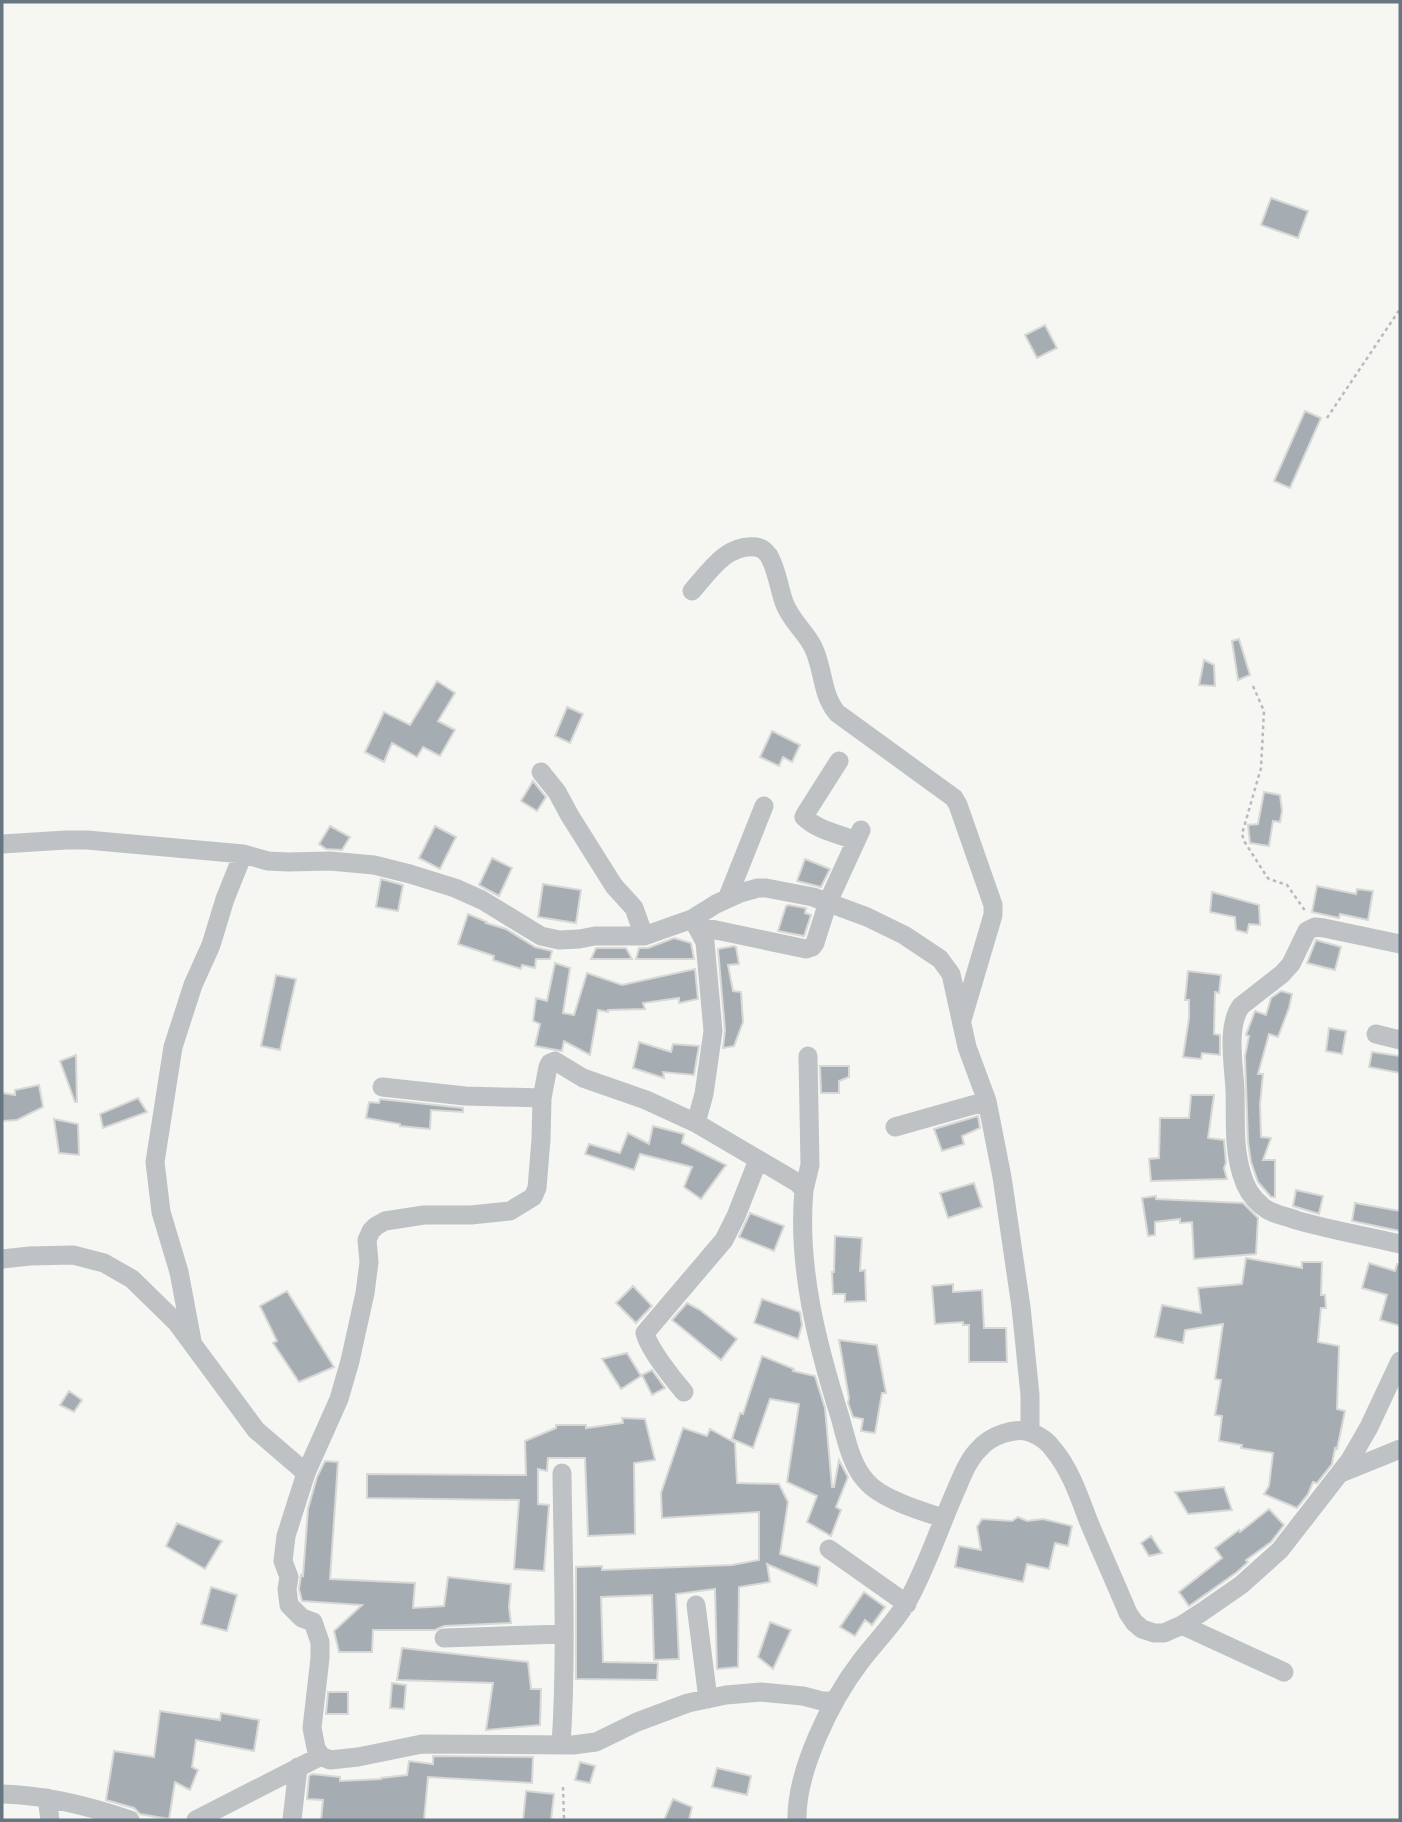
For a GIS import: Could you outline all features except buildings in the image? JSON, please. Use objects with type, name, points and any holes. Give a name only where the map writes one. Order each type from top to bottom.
[{"type":"street","points":[[692,591],[718,561],[729,553],[751,547],[761,548],[771,561],[790,617],[814,649],[829,704],[837,713],[954,798],[993,905],[993,915],[962,1023]]},
{"type":"street","points":[[694,923],[806,949],[816,943],[828,902],[858,835],[823,828],[804,817],[839,761]]},
{"type":"street","points":[[541,772],[557,792],[614,887],[634,908],[644,936]]},
{"type":"street","points":[[727,899],[764,806]]},
{"type":"street","points":[[2,844],[87,841],[243,854],[288,862],[330,861],[374,865],[455,888],[482,900],[550,939],[644,936],[694,923],[727,899],[750,889],[766,888],[828,902],[904,935],[940,959],[951,974],[967,1047],[987,1101],[1002,1177],[1021,1307],[1030,1395],[1030,1432]]},
{"type":"street","points":[[192,1341],[179,1272],[161,1212],[155,1161],[173,1047],[193,985],[211,945],[243,854]]},
{"type":"street","points":[[694,923],[705,942],[713,1031],[704,1094],[696,1123]]},
{"type":"street","points":[[1400,944],[1315,927],[1307,931],[1291,964],[1236,1013],[1232,1038],[1235,1136],[1242,1175],[1251,1195],[1263,1207],[1277,1214],[1400,1244]]},
{"type":"street","points":[[1376,1034],[1400,1040]]},
{"type":"street","points":[[808,1056],[810,1165],[802,1211],[805,1271],[821,1356],[853,1460],[863,1479],[909,1507],[943,1518]]},
{"type":"street","points":[[804,1190],[793,1179],[696,1123],[646,1100],[583,1078],[555,1061],[550,1063],[542,1098],[537,1188],[533,1196],[510,1211],[471,1215],[424,1215],[385,1222],[370,1231],[367,1240],[369,1262],[365,1293],[350,1361],[339,1399],[306,1473],[286,1536],[283,1561],[289,1577],[289,1605],[302,1618],[313,1622],[320,1642],[312,1728],[316,1748],[321,1756],[330,1760],[422,1744],[573,1745],[596,1742],[637,1722],[688,1703],[726,1695],[761,1692],[803,1696],[822,1702],[834,1701]]},
{"type":"street","points":[[382,1087],[465,1096],[542,1098]]},
{"type":"street","points":[[895,1127],[987,1101]]},
{"type":"street","points":[[684,1392],[660,1360],[645,1333],[724,1240],[758,1160]]},
{"type":"street","points":[[2,1259],[73,1255],[104,1263],[132,1279],[192,1341],[256,1430],[306,1473]]},
{"type":"street","points":[[797,1820],[796,1804],[807,1762],[834,1701],[859,1664],[907,1604],[924,1570],[943,1518],[968,1463],[980,1447],[1002,1434],[1014,1431],[1030,1432],[1054,1449],[1072,1479],[1118,1591],[1134,1622],[1142,1629],[1164,1633],[1182,1625],[1241,1585],[1280,1550],[1350,1460],[1400,1361]]},
{"type":"street","points":[[1340,1473],[1400,1449]]},
{"type":"street","points":[[561,1745],[564,1705],[562,1474]]},
{"type":"street","points":[[829,1549],[907,1604]]},
{"type":"street","points":[[696,1605],[708,1699]]},
{"type":"street","points":[[1182,1625],[1284,1672]]},
{"type":"street","points":[[444,1638],[564,1634]]},
{"type":"street","points":[[196,1820],[321,1756]]},
{"type":"street","points":[[292,1820],[298,1767]]},
{"type":"street","points":[[2,1794],[47,1798],[96,1808],[130,1820]]},
{"type":"street","points":[[47,1798],[50,1820]]},
{"type":"path","points":[[1327,418],[1400,309]]},
{"type":"path","points":[[1253,686],[1264,711],[1261,768],[1242,834],[1266,877],[1291,888],[1315,927]]},
{"type":"path","points":[[563,1787],[564,1820]]}]
